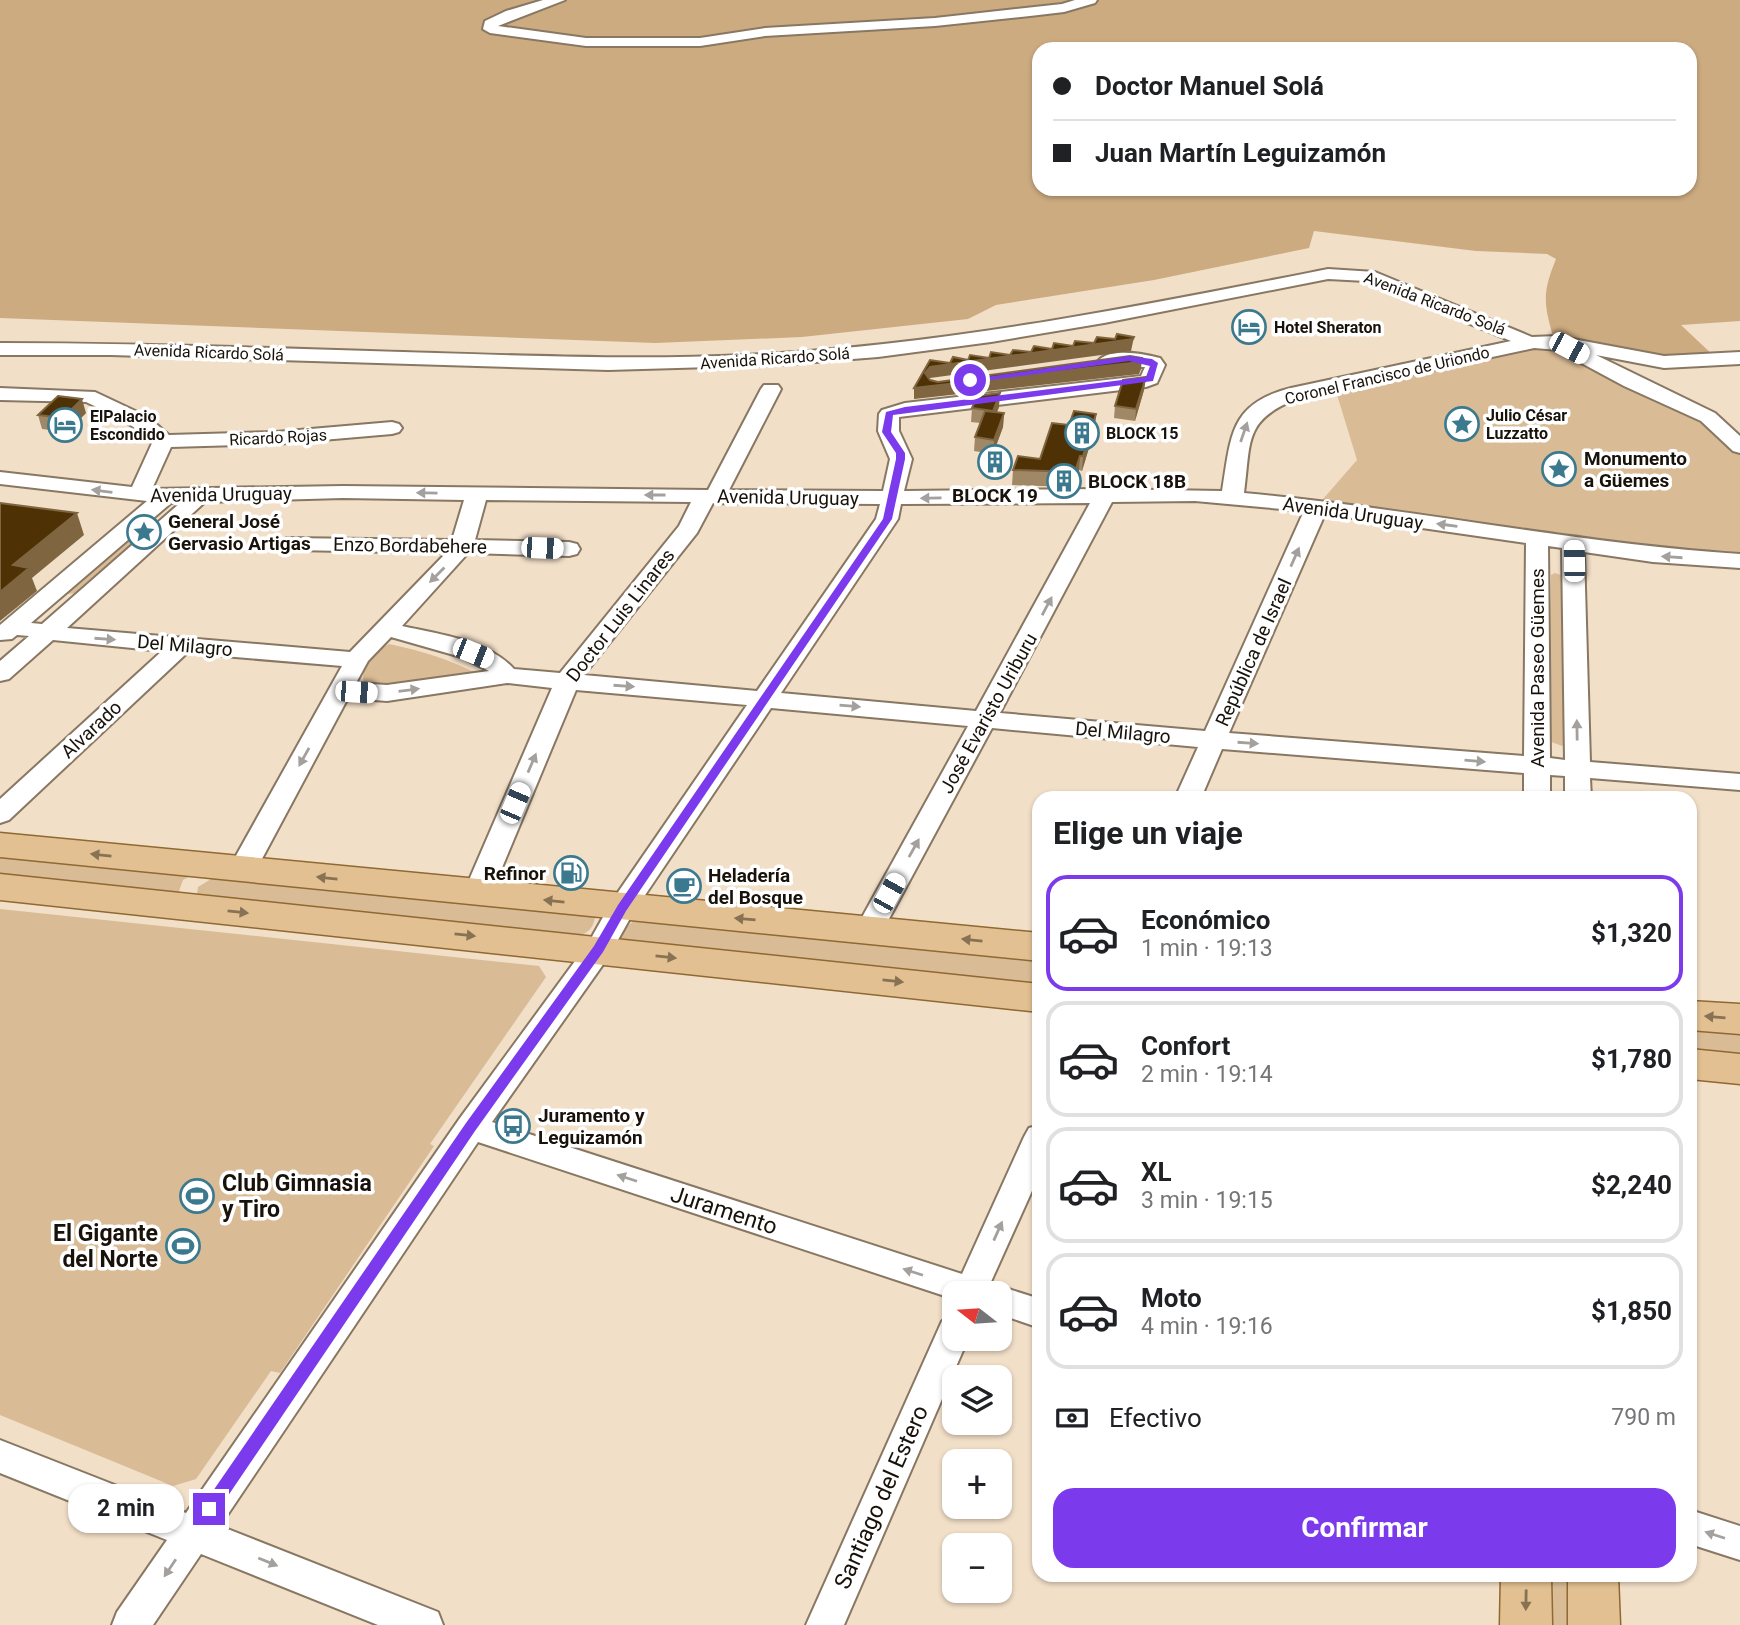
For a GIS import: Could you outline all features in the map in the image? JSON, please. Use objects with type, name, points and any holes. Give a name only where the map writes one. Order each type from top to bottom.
[{"type":"main road","points":[[0,845],[477,894],[1032,946]]},
{"type":"main road","points":[[193,907],[185,898],[186,891],[202,877],[231,869]]},
{"type":"main road","points":[[0,887],[1032,997]]},
{"type":"main road","points":[[1697,1016],[1740,1019]]},
{"type":"main road","points":[[1525,1625],[1526,1582]]},
{"type":"main road","points":[[1593,1582],[1594,1625]]},
{"type":"street","points":[[558,0],[494,21],[490,24],[490,29],[586,42],[699,42],[765,32],[935,22],[1030,12],[1064,8],[1090,0]]},
{"type":"street","name":"Avenida Ricardo Solá","points":[[0,349],[111,349],[621,364],[783,359],[880,351],[988,337],[1128,314],[1328,274],[1348,273],[1369,276],[1530,343]]},
{"type":"street","points":[[1557,342],[1631,382],[1708,417],[1740,424]]},
{"type":"street","points":[[1530,343],[1557,342],[1664,362],[1740,358]]},
{"type":"street","name":"Coronel Francisco de Uriondo","points":[[1232,498],[1241,430],[1252,415],[1269,403],[1306,391],[1530,343]]},
{"type":"street","points":[[131,1625],[471,1127],[599,949],[622,908],[887,519],[901,459],[887,432],[889,414],[905,409],[1146,381],[1150,379],[1155,365],[1153,362],[1133,359],[1089,364]]},
{"type":"street","name":"Doctor Luis Linares","points":[[477,894],[566,681],[688,528],[771,389]]},
{"type":"street","points":[[0,394],[88,396],[156,431],[163,441],[148,480],[138,495]]},
{"type":"street","points":[[1708,417],[1740,447]]},
{"type":"street","name":"Ricardo Rojas","points":[[163,441],[289,437],[392,428]]},
{"type":"street","name":"Avenida Uruguay","points":[[0,478],[165,497],[343,492],[893,498],[1184,494],[1317,506],[1653,555],[1740,561]]},
{"type":"street","points":[[231,869],[357,660],[455,557],[462,545],[477,494]]},
{"type":"street","name":"José Evaristo Uriburu","points":[[869,930],[1100,507],[1102,495]]},
{"type":"street","points":[[6,632],[165,497]]},
{"type":"street","points":[[0,674],[198,497]]},
{"type":"street","name":"República de Israel","points":[[1191,791],[1317,506]]},
{"type":"street","name":"Avenida Paseo Güemes","points":[[1537,538],[1537,791]]},
{"type":"street","name":"Enzo Bordabehere","points":[[294,543],[569,549]]},
{"type":"street","name":"Avenida Paseo Güemes","points":[[1573,544],[1578,791]]},
{"type":"street","points":[[385,629],[473,653],[488,659],[507,676]]},
{"type":"street","name":"Del Milagro","points":[[6,632],[48,633],[357,660]]},
{"type":"street","name":"Alvarado","points":[[0,814],[182,645]]},
{"type":"street","name":"Del Milagro","points":[[341,690],[387,693],[507,676],[1213,740],[1740,782]]},
{"type":"street","name":"Juramento","points":[[471,1127],[942,1282]]},
{"type":"street","points":[[985,1281],[1032,1158]]},
{"type":"street","name":"Juramento","points":[[1012,1305],[1032,1311]]},
{"type":"street","name":"Santiago del Estero","points":[[825,1625],[945,1351]]},
{"type":"street","points":[[0,1456],[424,1625]]},
{"type":"street","points":[[1697,1529],[1740,1543]]},
{"type":"shaded area","points":[[0,0],[1740,0],[1740,321],[1681,325],[1716,358],[1672,360],[1553,336],[1546,297],[1556,259],[1547,254],[1476,251],[1314,231],[1309,248],[1154,280],[996,305],[968,319],[802,337],[655,343],[0,318]]},
{"type":"shaded area","name":"Monumento a Güemes","points":[[1518,346],[1563,348],[1708,417],[1740,447],[1740,561],[1317,506],[1357,460],[1334,385]]},
{"type":"shaded area","points":[[143,527],[154,532],[83,593],[66,594],[65,590]]},
{"type":"shaded area","points":[[1555,573],[1568,578],[1566,744],[1562,746],[1549,741],[1551,575]]},
{"type":"shaded area","points":[[389,644],[436,656],[479,675],[386,689],[365,686],[363,673],[368,661],[377,651]]},
{"type":"shaded area","points":[[0,853],[190,876],[183,880],[179,891],[181,896],[0,878]]},
{"type":"shaded area","points":[[216,876],[582,912],[595,918],[591,928],[585,933],[566,937],[205,901],[197,894],[198,887]]},
{"type":"shaded area","name":"Club Gimnasia y Tiro","points":[[0,909],[539,966],[546,977],[430,1144],[434,1146],[280,1373],[271,1371],[196,1479],[173,1486],[0,1415]]},
{"type":"shaded area","points":[[635,920],[1032,957],[1032,987],[624,943],[621,937],[626,927]]},
{"type":"shaded area","points":[[1697,1026],[1740,1030],[1740,1060],[1697,1056]]},
{"type":"shaded area","points":[[1546,1582],[1574,1582],[1574,1625],[1546,1625]]},
{"type":"building","points":[[1117,334],[1134,337],[1133,339],[930,367],[925,373],[930,380],[938,382],[1130,356],[1142,358],[1140,362],[914,388],[930,360],[950,363],[953,357],[968,360],[970,355],[989,358],[991,352],[1010,355],[1013,350],[1031,352],[1034,346],[1052,349],[1054,343],[1073,346],[1075,341],[1094,343],[1097,337],[1115,339]]},
{"type":"building","points":[[1146,377],[1136,409],[1115,406],[1123,380]]},
{"type":"building","points":[[1000,393],[993,411],[972,408],[977,396]]},
{"type":"building","points":[[58,396],[82,399],[63,418],[38,415]]},
{"type":"building","points":[[985,411],[1004,413],[994,440],[975,437]]},
{"type":"building","points":[[1074,411],[1096,414],[1075,472],[1013,470],[1018,456],[1040,459],[1052,423],[1069,425]]},
{"type":"building","points":[[0,503],[77,513],[13,565],[29,568],[0,592]]},
{"type":"place","name":"Hotel Sheraton","points":[[1249,327]]},
{"type":"place","name":"Julio César Luzzatto","points":[[1462,424]]},
{"type":"place","name":"ElPalacio Escondido","points":[[65,425]]},
{"type":"place","name":"BLOCK 15","points":[[1082,433]]},
{"type":"place","name":"BLOCK 19","points":[[995,462]]},
{"type":"place","name":"Monumento a Güemes","points":[[1559,469]]},
{"type":"place","name":"BLOCK 18B","points":[[1064,481]]},
{"type":"place","name":"General José Gervasio Artigas","points":[[144,532]]},
{"type":"place","name":"Refinor","points":[[571,873]]},
{"type":"place","name":"Heladería del Bosque","points":[[684,886]]},
{"type":"place","name":"Juramento y Leguizamón","points":[[513,1126]]},
{"type":"place","name":"Club Gimnasia y Tiro","points":[[197,1196]]},
{"type":"place","name":"El Gigante del Norte","points":[[183,1246]]},
{"type":"route","points":[[209,1509],[471,1127],[599,949],[622,908],[887,519],[901,459],[900,453],[888,437],[889,414],[905,409],[1146,381],[1150,379],[1155,365],[1149,361],[1129,359],[970,380]]}]
